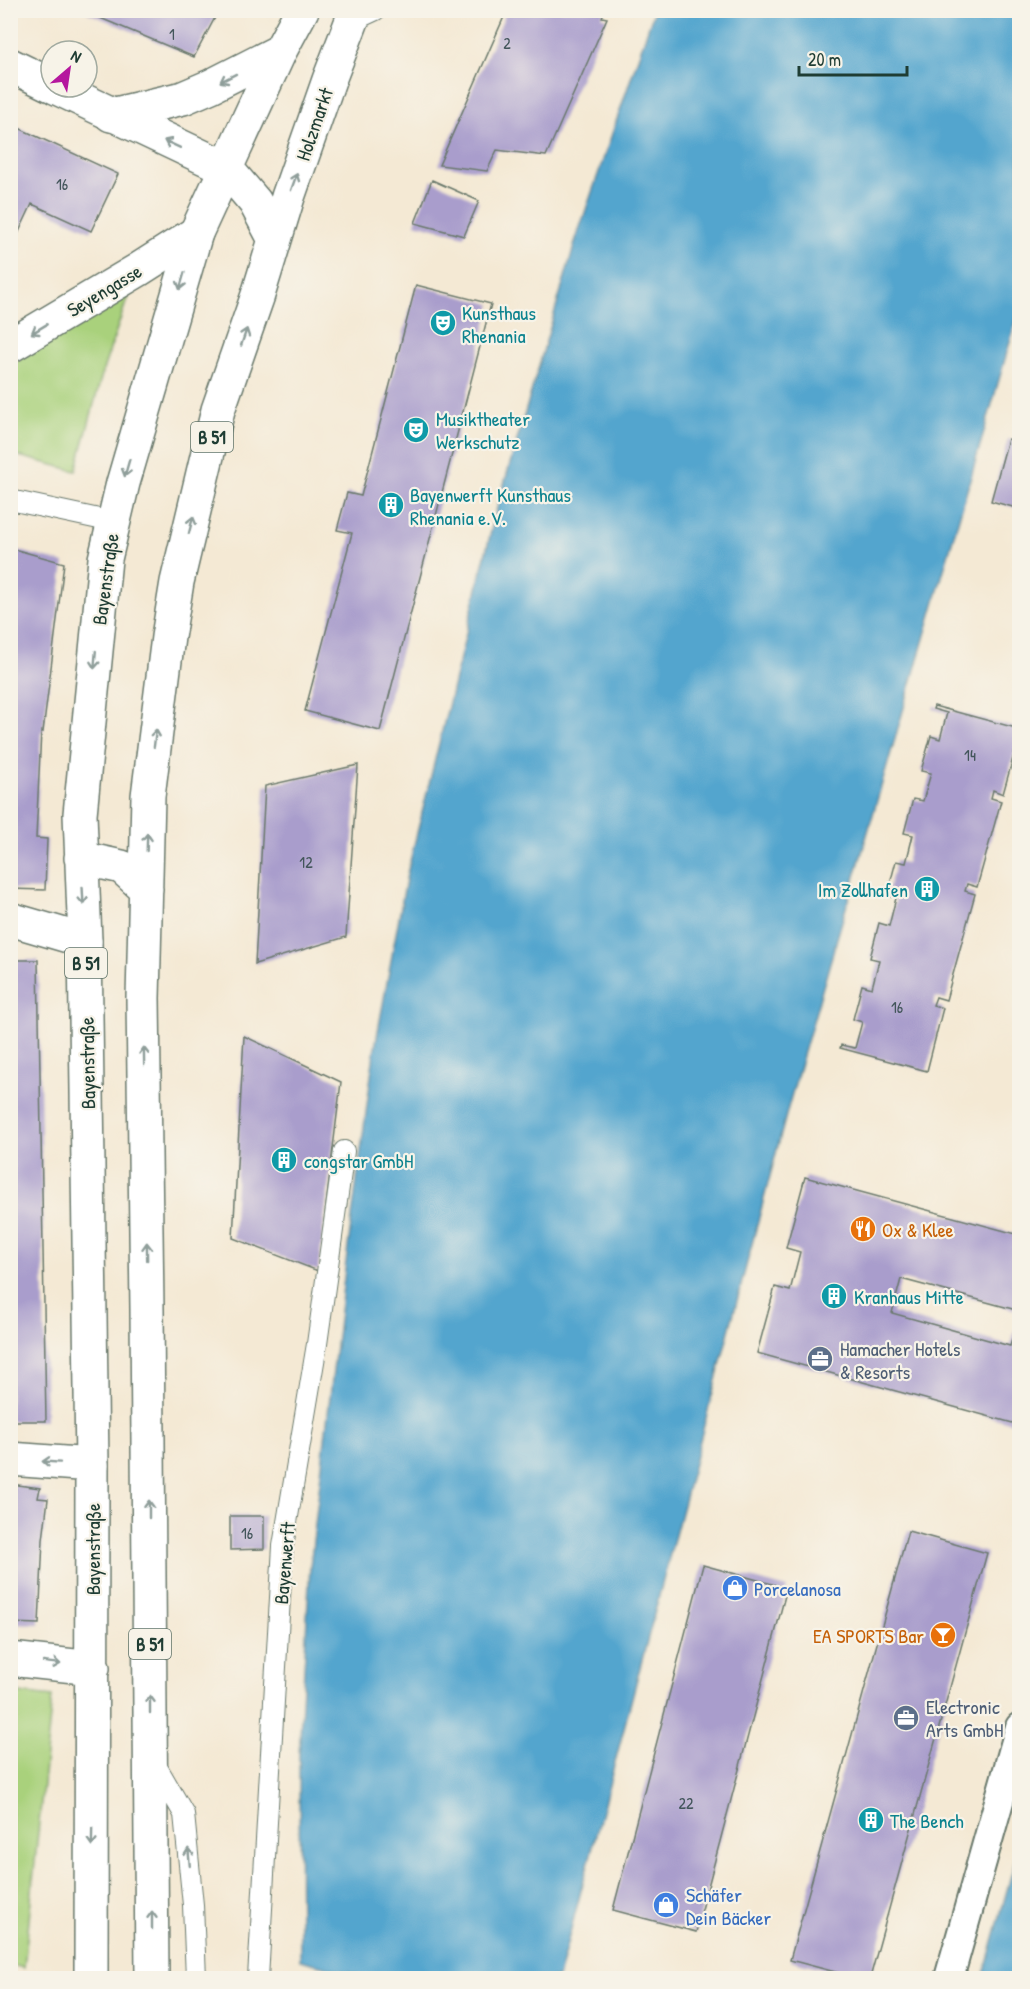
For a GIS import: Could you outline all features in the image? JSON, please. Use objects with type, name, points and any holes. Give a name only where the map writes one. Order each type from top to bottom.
[{"type":"main road","name":"B 51","points":[[225,168],[280,51],[302,10]]},
{"type":"main road","name":"Holzmarkt","points":[[274,238],[361,14]]},
{"type":"main road","points":[[111,115],[183,98],[280,51]]},
{"type":"main road","points":[[10,65],[39,79]]},
{"type":"main road","points":[[79,99],[225,168],[255,202],[274,238]]},
{"type":"main road","name":"Bayenstraße","points":[[91,1978],[92,1465],[85,941],[80,814],[105,560],[113,522],[196,232],[225,168]]},
{"type":"main road","name":"Seyengasse","points":[[10,346],[128,276],[196,232]]},
{"type":"main road","name":"B 51","points":[[152,1978],[143,998],[148,796],[177,582],[218,410],[258,295],[274,238]]},
{"type":"main road","points":[[81,858],[122,867],[146,889]]},
{"type":"main road","points":[[10,919],[85,941]]},
{"type":"main road","points":[[10,1459],[92,1465]]},
{"type":"main road","points":[[10,1659],[93,1668]]},
{"type":"street","points":[[949,1978],[1020,1727]]},
{"type":"lane","points":[[10,500],[113,522]]},
{"type":"lane","name":"Bayenwerft","points":[[258,1978],[283,1546],[317,1344],[344,1151]]},
{"type":"lane","points":[[151,1756],[184,1814],[193,1905],[196,1978]]},
{"type":"green space","points":[[133,282],[104,367],[76,471],[11,454],[10,366]]},
{"type":"green space","points":[[11,1692],[52,1697],[24,1968],[11,1965]]},
{"type":"water","points":[[654,11],[1019,11],[1019,311],[789,1104],[558,1978],[370,1978],[300,1960],[299,1755],[310,1567],[345,1269],[374,1053],[407,874],[495,515],[577,236]]},
{"type":"water","points":[[1019,1846],[1019,1978],[983,1978]]},
{"type":"building","points":[[81,10],[219,10],[194,57]]},
{"type":"building","points":[[507,10],[605,10],[602,17],[607,18],[546,156],[497,150],[487,171],[439,165]]},
{"type":"building","points":[[10,124],[118,174],[91,231],[32,204],[10,251]]},
{"type":"building","points":[[432,180],[479,201],[464,236],[415,223]]},
{"type":"building","name":"Bayenwerft Kunsthaus Rhenania e.V.","points":[[416,285],[491,304],[380,731],[305,711],[352,533],[337,530],[347,493],[361,496]]},
{"type":"building","points":[[1008,439],[1020,442],[1020,509],[991,501]]},
{"type":"building","points":[[10,548],[64,563],[43,732],[41,731],[36,838],[47,839],[45,890],[10,889]]},
{"type":"building","points":[[934,706],[1020,729],[1020,733],[1003,794],[993,790],[991,798],[1001,801],[977,887],[967,884],[965,891],[975,894],[946,1000],[936,997],[933,1005],[943,1008],[927,1071],[840,1048],[841,1045],[855,1048],[862,1022],[853,1019],[862,985],[872,988],[879,960],[870,958],[879,923],[889,926],[896,898],[887,895],[896,861],[906,863],[913,835],[904,833],[913,799],[923,801],[931,773],[921,771],[931,736],[940,739],[947,713],[933,709]]},
{"type":"building","points":[[358,765],[346,937],[255,964],[265,786]]},
{"type":"building","points":[[10,960],[38,960],[46,1421],[10,1421]]},
{"type":"building","name":"congstar GmbH","points":[[244,1036],[341,1082],[318,1271],[233,1238]]},
{"type":"building","name":"Kranhaus Mitte","points":[[805,1177],[1020,1235],[1020,1311],[901,1279],[892,1313],[1010,1346],[1020,1315],[1020,1425],[757,1353],[775,1287],[790,1291],[800,1252],[786,1248]]},
{"type":"building","points":[[10,1484],[40,1488],[38,1498],[48,1499],[43,1540],[39,1624],[10,1623]]},
{"type":"building","points":[[230,1516],[264,1516],[264,1549],[230,1550]]},
{"type":"building","points":[[908,1531],[987,1553],[870,1978],[858,1978],[790,1960]]},
{"type":"building","points":[[703,1565],[787,1588],[696,1932],[613,1910]]},
{"type":"place","name":"Kunsthaus Rhenania","points":[[443,323]]},
{"type":"place","name":"Musiktheater Werkschutz","points":[[416,430]]},
{"type":"place","name":"Bayenwerft Kunsthaus Rhenania e.V.","points":[[391,505]]},
{"type":"place","name":"Im Zollhafen","points":[[927,889]]},
{"type":"place","name":"congstar GmbH","points":[[284,1160]]},
{"type":"place","name":"Ox & Klee","points":[[863,1229]]},
{"type":"place","name":"Kranhaus Mitte","points":[[834,1296]]},
{"type":"place","name":"Hamacher Hotels & Resorts","points":[[820,1359]]},
{"type":"place","name":"Porcelanosa","points":[[735,1588]]},
{"type":"place","name":"EA SPORTS Bar","points":[[943,1635]]},
{"type":"place","name":"Electronic Arts GmbH","points":[[906,1718]]},
{"type":"place","name":"The Bench","points":[[871,1820]]},
{"type":"place","name":"Schäfer Dein Bäcker","points":[[666,1905]]}]
